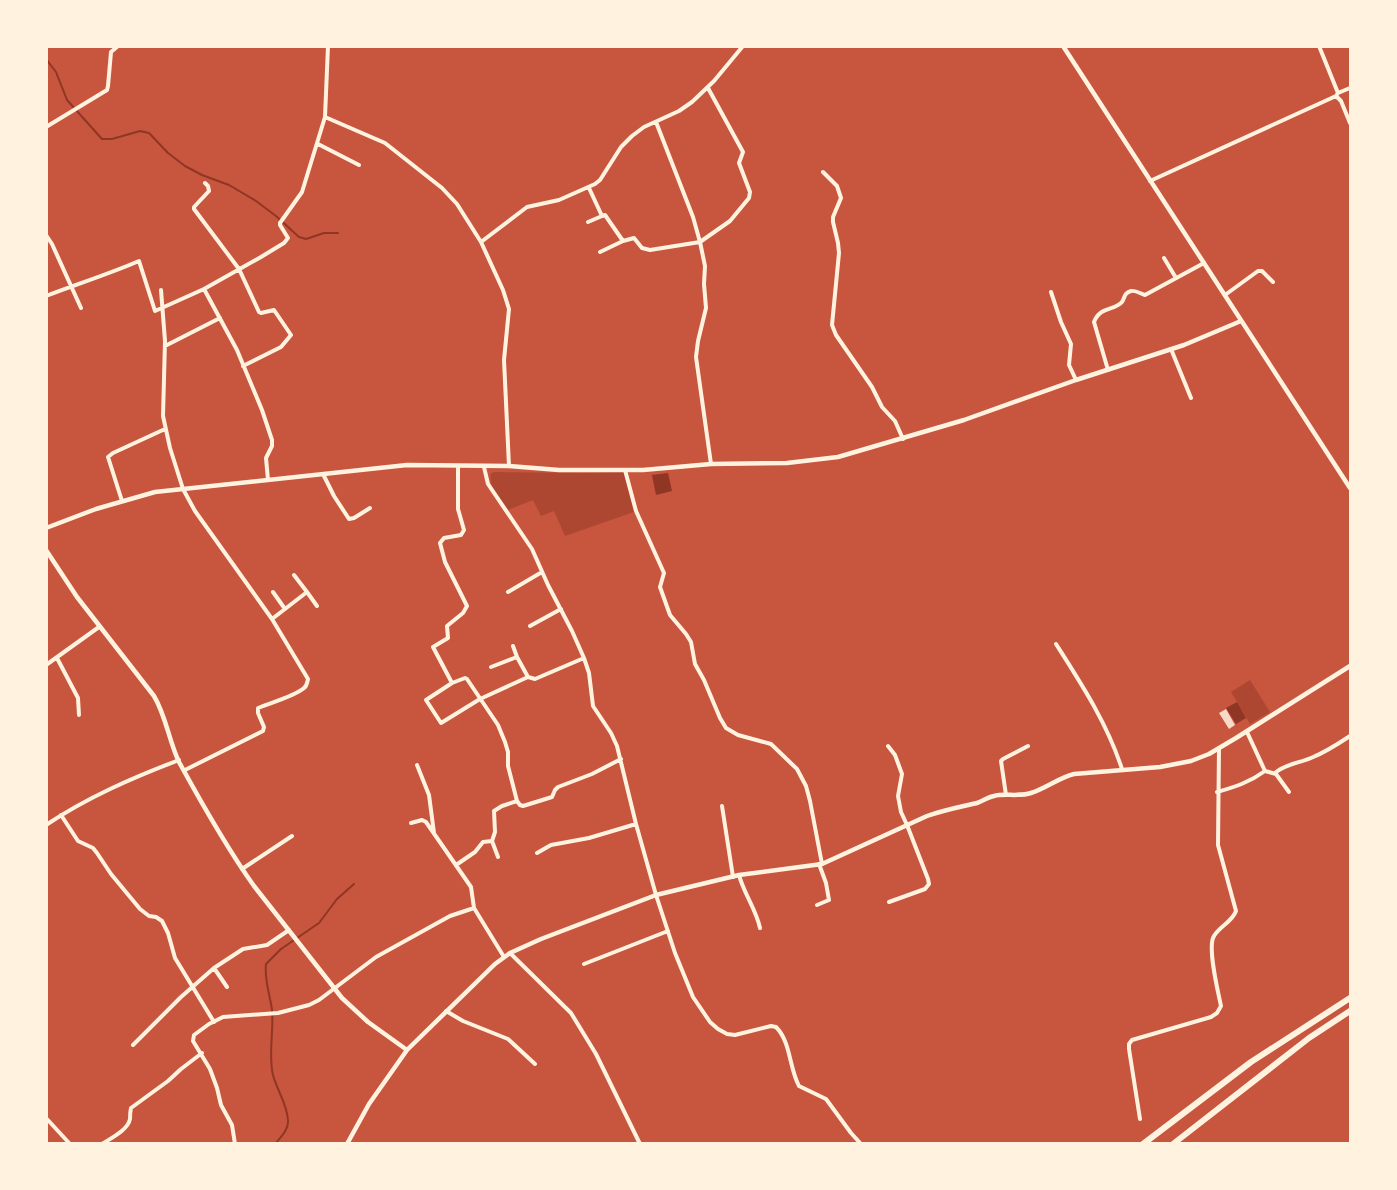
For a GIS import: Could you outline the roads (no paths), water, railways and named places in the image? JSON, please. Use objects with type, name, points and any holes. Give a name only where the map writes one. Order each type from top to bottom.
[{"type":"highway","points":[[1143,1143],[1251,1062],[1350,998]]},
{"type":"highway","points":[[1173,1143],[1309,1038],[1350,1011]]},
{"type":"street","points":[[106,46],[111,52]]},
{"type":"street","points":[[46,127],[107,90],[111,52],[118,46]]},
{"type":"street","points":[[46,296],[140,261],[155,311],[204,289],[286,240],[287,236],[280,223],[302,192],[326,117],[328,46]]},
{"type":"street","points":[[481,242],[527,207],[559,200],[589,188],[600,180],[628,139],[639,130],[687,106],[708,88],[743,46]]},
{"type":"street","points":[[1062,46],[1350,488]]},
{"type":"street","points":[[1319,46],[1350,123]]},
{"type":"street","points":[[600,252],[634,238],[642,249],[650,250],[700,242],[730,221],[748,198],[750,192],[739,163],[743,152],[708,88]]},
{"type":"street","points":[[1150,181],[1350,88]]},
{"type":"street","points":[[326,117],[385,143],[442,188],[457,204],[481,242],[509,309],[504,360],[508,466]]},
{"type":"street","points":[[656,122],[693,217],[705,266],[706,308],[696,357],[711,464]]},
{"type":"street","points":[[318,144],[359,165]]},
{"type":"street","points":[[823,172],[837,186],[841,198],[833,217],[839,253],[831,319],[833,330],[869,381],[882,407],[895,421],[903,438]]},
{"type":"street","points":[[205,183],[209,191],[194,209],[239,268],[259,311],[261,313],[274,310],[291,335],[281,347],[243,366]]},
{"type":"street","points":[[589,188],[602,216]]},
{"type":"street","points":[[588,222],[605,215],[623,241]]},
{"type":"street","points":[[46,235],[81,308]]},
{"type":"street","points":[[1164,258],[1176,279]]},
{"type":"street","points":[[1108,370],[1094,322],[1096,317],[1104,310],[1120,303],[1130,291],[1145,295],[1204,263]]},
{"type":"street","points":[[1225,295],[1258,271],[1262,271],[1273,282]]},
{"type":"street","points":[[204,289],[220,318],[262,410],[272,440],[272,446],[266,458],[268,480]]},
{"type":"street","points":[[161,290],[165,346],[162,404],[165,429],[183,489],[195,510],[272,620],[308,679],[304,689],[258,708],[264,727],[263,731],[185,770]]},
{"type":"street","points":[[1051,291],[1071,344],[1069,365],[1076,380]]},
{"type":"street","points":[[165,346],[220,318]]},
{"type":"street","points":[[46,528],[96,509],[155,492],[407,465],[625,470],[711,464],[777,464],[818,460],[855,453],[964,420],[1171,349],[1241,321]]},
{"type":"street","points":[[1171,349],[1191,398]]},
{"type":"street","points":[[122,501],[108,460],[109,456],[165,429]]},
{"type":"street","points":[[452,683],[434,647],[448,638],[447,626],[467,608],[445,562],[440,543],[444,538],[460,535],[464,530],[458,509],[458,466]]},
{"type":"street","points":[[483,467],[488,483],[530,545],[584,658],[589,673],[593,706],[611,733],[621,759],[656,895],[693,997],[710,1022],[721,1032],[729,1035],[771,1026],[776,1027],[782,1034],[799,1086],[826,1099],[861,1143]]},
{"type":"street","points":[[625,470],[636,511],[664,573],[660,586],[661,593],[670,615],[691,642],[695,664],[720,718],[729,731],[771,744],[797,769],[806,786],[820,864],[829,897],[827,901],[817,905]]},
{"type":"street","points":[[323,474],[349,519],[370,508]]},
{"type":"street","points":[[46,550],[99,627],[154,696],[179,760],[204,807],[242,869],[342,998],[368,1022],[407,1050]]},
{"type":"street","points":[[508,592],[542,572]]},
{"type":"street","points":[[294,575],[317,606]]},
{"type":"street","points":[[273,592],[285,609]]},
{"type":"street","points":[[272,620],[307,592]]},
{"type":"street","points":[[530,626],[561,609]]},
{"type":"street","points":[[46,665],[99,627]]},
{"type":"street","points":[[1056,644],[1102,718],[1122,769]]},
{"type":"street","points":[[513,646],[528,677]]},
{"type":"street","points":[[491,667],[517,657]]},
{"type":"street","points":[[57,658],[78,698],[79,715]]},
{"type":"street","points":[[584,658],[538,679],[528,677],[480,699],[440,723],[426,700],[452,683],[463,678],[467,679],[480,699],[498,726],[508,752],[508,766],[517,801],[523,806],[552,797],[558,787],[592,774],[621,759]]},
{"type":"street","points":[[347,1143],[369,1104],[407,1050],[495,964],[510,953],[566,928],[656,895],[739,875],[820,864],[945,810],[979,803],[996,795],[1029,794],[1046,788],[1062,777],[1074,774],[1176,765],[1191,761],[1247,732],[1350,666]]},
{"type":"street","points":[[1247,732],[1265,771]]},
{"type":"street","points":[[1275,773],[1332,749],[1350,736]]},
{"type":"street","points":[[888,746],[901,768],[898,796],[901,812],[908,825],[929,884],[925,889],[889,903]]},
{"type":"street","points":[[1006,796],[1000,761],[1028,747]]},
{"type":"street","points":[[1140,1119],[1129,1044],[1132,1040],[1211,1017],[1221,1006],[1213,962],[1212,939],[1236,911],[1218,845],[1219,748]]},
{"type":"street","points":[[46,825],[117,785],[179,760]]},
{"type":"street","points":[[417,765],[429,795],[434,834]]},
{"type":"street","points":[[1218,792],[1240,786],[1265,771],[1275,773],[1289,792]]},
{"type":"street","points":[[498,856],[492,841],[495,832],[494,811],[517,801]]},
{"type":"street","points":[[722,806],[733,877]]},
{"type":"street","points":[[61,815],[78,841],[95,851],[140,909],[149,916],[162,921],[175,958],[214,1022]]},
{"type":"street","points":[[411,823],[424,820],[471,886],[474,908],[504,957]]},
{"type":"street","points":[[537,853],[551,844],[589,838],[636,824]]},
{"type":"street","points":[[242,869],[292,836]]},
{"type":"street","points":[[456,866],[475,852],[481,844],[492,841]]},
{"type":"street","points":[[739,875],[743,889],[757,914],[760,928]]},
{"type":"street","points":[[235,1143],[232,1125],[221,1105],[210,1069],[193,1041],[193,1037],[200,1030],[223,1017],[278,1013],[309,1005],[327,995],[376,957],[450,916],[474,908]]},
{"type":"street","points":[[133,1045],[214,968],[243,949],[267,945],[290,930]]},
{"type":"street","points":[[584,964],[668,932]]},
{"type":"street","points":[[510,953],[571,1013],[596,1054],[640,1143]]},
{"type":"street","points":[[214,968],[227,987]]},
{"type":"street","points":[[446,1011],[463,1021],[508,1039],[535,1064]]},
{"type":"street","points":[[102,1143],[128,1124],[131,1108],[202,1053]]},
{"type":"street","points":[[46,1118],[69,1142]]},
{"type":"street","points":[[63,1143],[69,1142]]},
{"type":"waterway","points":[[46,59],[56,72],[67,100],[102,139],[112,139],[140,131],[149,133],[168,153],[185,166],[229,185],[256,201],[299,237],[306,239],[324,233],[338,233]]},
{"type":"waterway","points":[[275,1144],[286,1130],[288,1120],[272,1067],[272,1010],[266,981],[266,964],[281,949],[319,923],[337,899],[354,884]]}]
